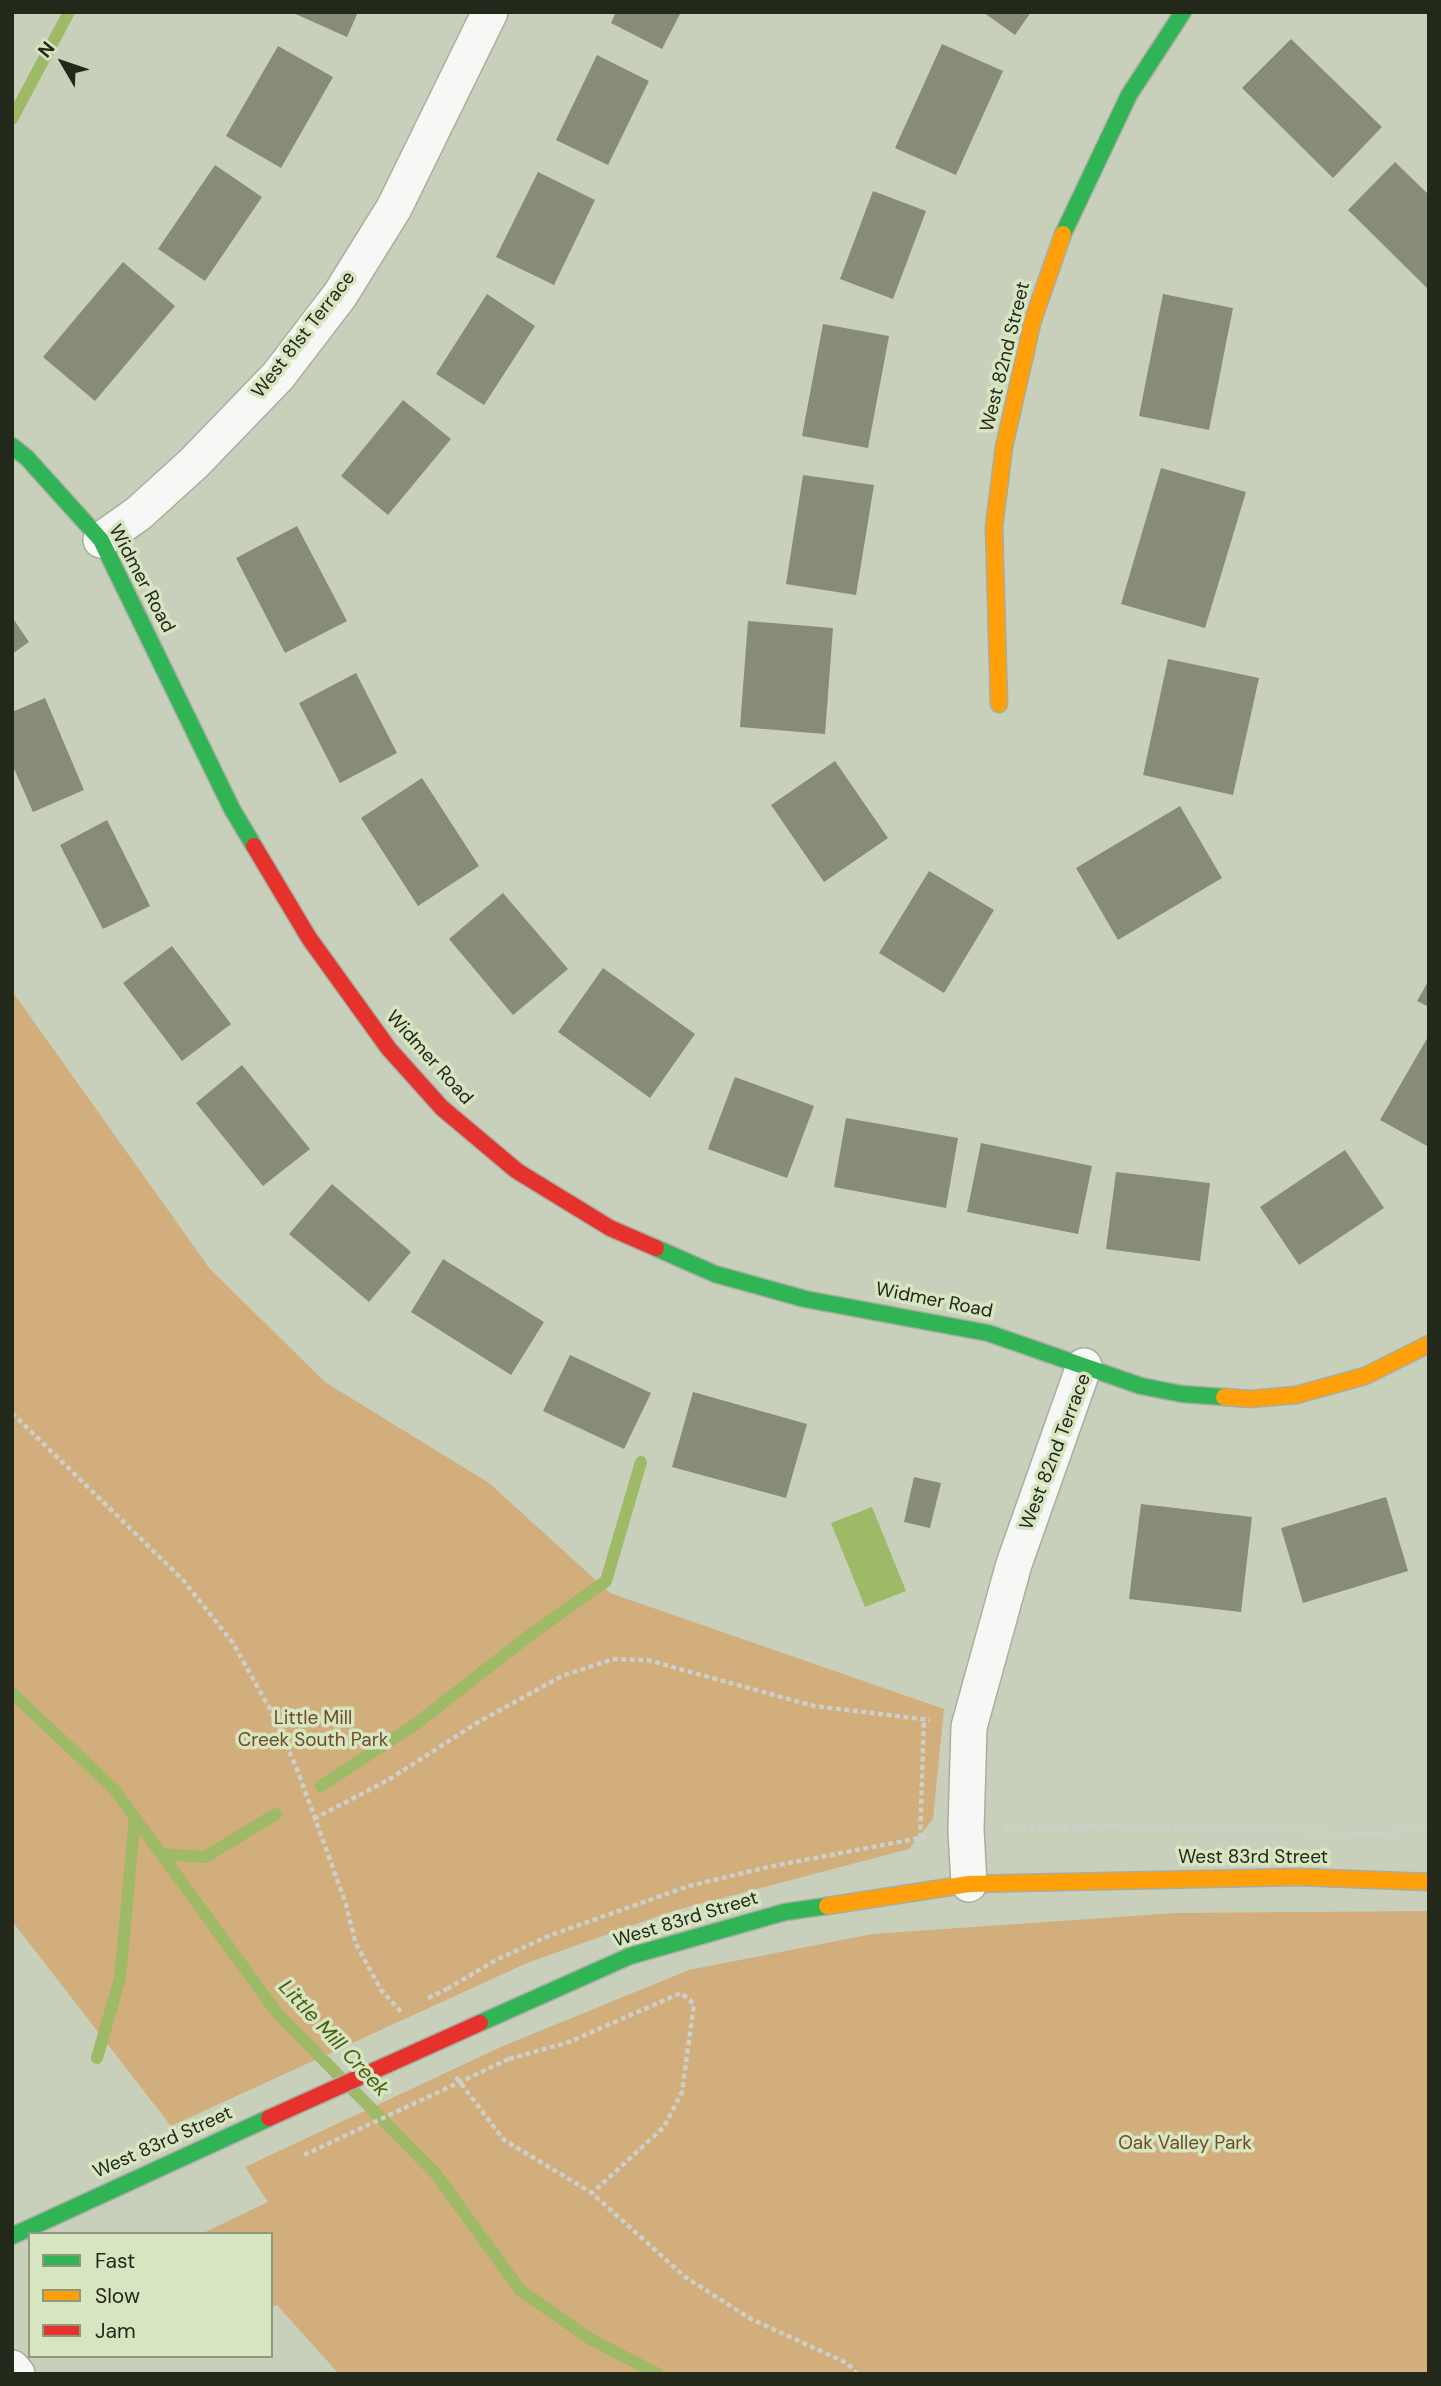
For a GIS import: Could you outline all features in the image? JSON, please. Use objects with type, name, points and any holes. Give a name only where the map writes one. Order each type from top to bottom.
[{"type":"street","name":"West 81st Terrace","points":[[101,540],[139,513],[194,463],[278,376],[340,295],[394,208],[490,12]]},
{"type":"street","name":"West 82nd Street","points":[[999,704],[994,527],[1004,447],[1033,320],[1082,192],[1129,95],[1183,12]]},
{"type":"street","name":"Widmer Road","points":[[12,446],[27,458],[101,540],[232,809],[309,938],[389,1049],[442,1108],[517,1171],[610,1228],[715,1273],[805,1299],[988,1333],[1084,1366]]},
{"type":"street","name":"West 82nd Terrace","points":[[969,1884],[965,1830],[970,1727],[1014,1564],[1084,1366],[1141,1386],[1182,1394],[1251,1399],[1296,1395],[1365,1376],[1429,1345]]},
{"type":"street","name":"West 83rd Street","points":[[12,2236],[630,1956],[785,1912],[969,1884],[1297,1877],[1429,1882]]},
{"type":"street","points":[[12,2368],[17,2374]]},
{"type":"path","points":[[12,1413],[183,1580],[233,1643],[270,1709],[297,1769],[345,1900],[356,1944],[381,1990]]},
{"type":"path","points":[[314,1819],[388,1780],[480,1721],[562,1676],[613,1659],[647,1660],[814,1706],[970,1727]]},
{"type":"path","points":[[920,1838],[924,1719]]},
{"type":"path","points":[[304,2155],[509,2059],[569,2042],[681,1993],[694,2004],[682,2092],[664,2127],[592,2193]]},
{"type":"path","points":[[471,2095],[504,2140],[592,2193],[685,2277],[751,2319],[847,2363],[857,2374]]},
{"type":"green space","name":"Little Mill Creek South Park","points":[[12,991],[210,1269],[325,1382],[489,1483],[610,1593],[944,1709],[933,1819],[909,1849],[673,1911],[527,1963],[171,2126],[12,1921]]},
{"type":"green space","name":"Oak Valley Park","points":[[1429,1911],[1429,2374],[339,2374],[277,2305],[273,2306],[273,2232],[205,2232],[268,2202],[245,2167],[503,2046],[689,1970],[872,1934],[1176,1913]]},
{"type":"shaded area","points":[[872,1507],[906,1591],[865,1607],[831,1523]]},
{"type":"building","points":[[291,12],[358,12],[347,37]]},
{"type":"building","points":[[616,12],[681,12],[662,49],[611,23]]},
{"type":"building","points":[[983,12],[1031,12],[1015,35]]},
{"type":"building","points":[[1291,39],[1382,127],[1333,178],[1242,88]]},
{"type":"building","points":[[942,44],[1003,71],[956,175],[895,148]]},
{"type":"building","points":[[278,46],[333,77],[281,168],[226,136]]},
{"type":"building","points":[[597,55],[649,81],[608,165],[556,140]]},
{"type":"building","points":[[1395,162],[1429,195],[1429,290],[1348,210]]},
{"type":"building","points":[[215,165],[262,197],[205,281],[158,249]]},
{"type":"building","points":[[538,172],[595,200],[554,285],[496,257]]},
{"type":"building","points":[[873,191],[926,211],[893,299],[840,279]]},
{"type":"building","points":[[123,262],[175,306],[95,401],[43,357]]},
{"type":"building","points":[[487,294],[535,326],[484,405],[436,374]]},
{"type":"building","points":[[1163,294],[1233,308],[1209,430],[1139,416]]},
{"type":"building","points":[[823,324],[889,336],[868,448],[802,436]]},
{"type":"building","points":[[403,400],[451,439],[388,515],[341,476]]},
{"type":"building","points":[[1161,468],[1246,492],[1205,628],[1121,604]]},
{"type":"building","points":[[803,475],[874,485],[856,595],[786,584]]},
{"type":"building","points":[[297,526],[347,621],[285,653],[236,558]]},
{"type":"building","points":[[12,617],[29,642],[12,654]]},
{"type":"building","points":[[748,621],[833,628],[825,734],[740,727]]},
{"type":"building","points":[[1168,659],[1259,678],[1233,795],[1143,775]]},
{"type":"building","points":[[356,673],[397,753],[340,783],[299,703]]},
{"type":"building","points":[[45,698],[84,790],[33,812],[12,764],[12,712]]},
{"type":"building","points":[[835,761],[888,838],[824,882],[771,805]]},
{"type":"building","points":[[422,778],[479,866],[418,906],[361,818]]},
{"type":"building","points":[[1180,806],[1222,878],[1118,940],[1076,868]]},
{"type":"building","points":[[107,820],[150,906],[103,929],[60,845]]},
{"type":"building","points":[[929,871],[994,910],[944,993],[879,953]]},
{"type":"building","points":[[503,893],[568,969],[513,1015],[449,939]]},
{"type":"building","points":[[172,946],[231,1024],[182,1061],[123,983]]},
{"type":"building","points":[[603,968],[695,1034],[650,1098],[558,1032]]},
{"type":"building","points":[[1429,980],[1429,1007],[1417,1001]]},
{"type":"building","points":[[1429,1035],[1429,1147],[1380,1120]]},
{"type":"building","points":[[242,1065],[310,1149],[263,1186],[196,1103]]},
{"type":"building","points":[[735,1077],[814,1106],[787,1178],[708,1149]]},
{"type":"building","points":[[846,1118],[958,1138],[946,1208],[834,1187]]},
{"type":"building","points":[[981,1143],[1092,1166],[1078,1234],[967,1212]]},
{"type":"building","points":[[1345,1150],[1384,1208],[1299,1265],[1260,1207]]},
{"type":"building","points":[[1116,1172],[1210,1183],[1200,1261],[1106,1249]]},
{"type":"building","points":[[332,1184],[411,1252],[369,1302],[289,1234]]},
{"type":"building","points":[[443,1259],[544,1322],[511,1375],[411,1312]]},
{"type":"building","points":[[570,1355],[651,1393],[624,1449],[543,1411]]},
{"type":"building","points":[[693,1392],[807,1424],[786,1498],[672,1467]]},
{"type":"building","points":[[914,1477],[941,1483],[930,1528],[904,1522]]},
{"type":"building","points":[[1386,1497],[1408,1571],[1303,1603],[1281,1528]]},
{"type":"building","points":[[1141,1504],[1252,1517],[1241,1612],[1129,1599]]},
{"type":"waterway","points":[[12,119],[69,12]]},
{"type":"waterway","points":[[321,1786],[417,1723],[530,1635],[606,1581],[641,1462]]},
{"type":"waterway","name":"Little Mill Creek","points":[[12,1693],[114,1789],[277,2013],[436,2174],[520,2290],[592,2340],[658,2374]]},
{"type":"waterway","points":[[162,1854],[205,1857],[276,1814]]},
{"type":"waterway","points":[[97,2058],[120,1978],[135,1817]]},
{"type":"traffic: fast","points":[[1063,234],[1129,95],[1183,12]]},
{"type":"traffic: fast","points":[[12,446],[27,458],[101,540],[232,809],[254,846]]},
{"type":"traffic: fast","points":[[656,1248],[715,1274],[805,1299],[988,1333],[1141,1386],[1182,1394],[1224,1397]]},
{"type":"traffic: fast","points":[[480,2023],[630,1956],[785,1912],[827,1906]]},
{"type":"traffic: fast","points":[[12,2236],[269,2118]]},
{"type":"traffic: slow","points":[[999,704],[994,527],[1004,447],[1033,320],[1063,234]]},
{"type":"traffic: slow","points":[[1224,1397],[1250,1399],[1296,1395],[1365,1376],[1429,1344]]},
{"type":"traffic: slow","points":[[827,1906],[969,1884],[1298,1877],[1429,1882]]},
{"type":"traffic: jam","points":[[254,846],[309,938],[389,1049],[442,1108],[517,1171],[610,1228],[656,1248]]},
{"type":"traffic: jam","points":[[269,2118],[480,2023]]}]
